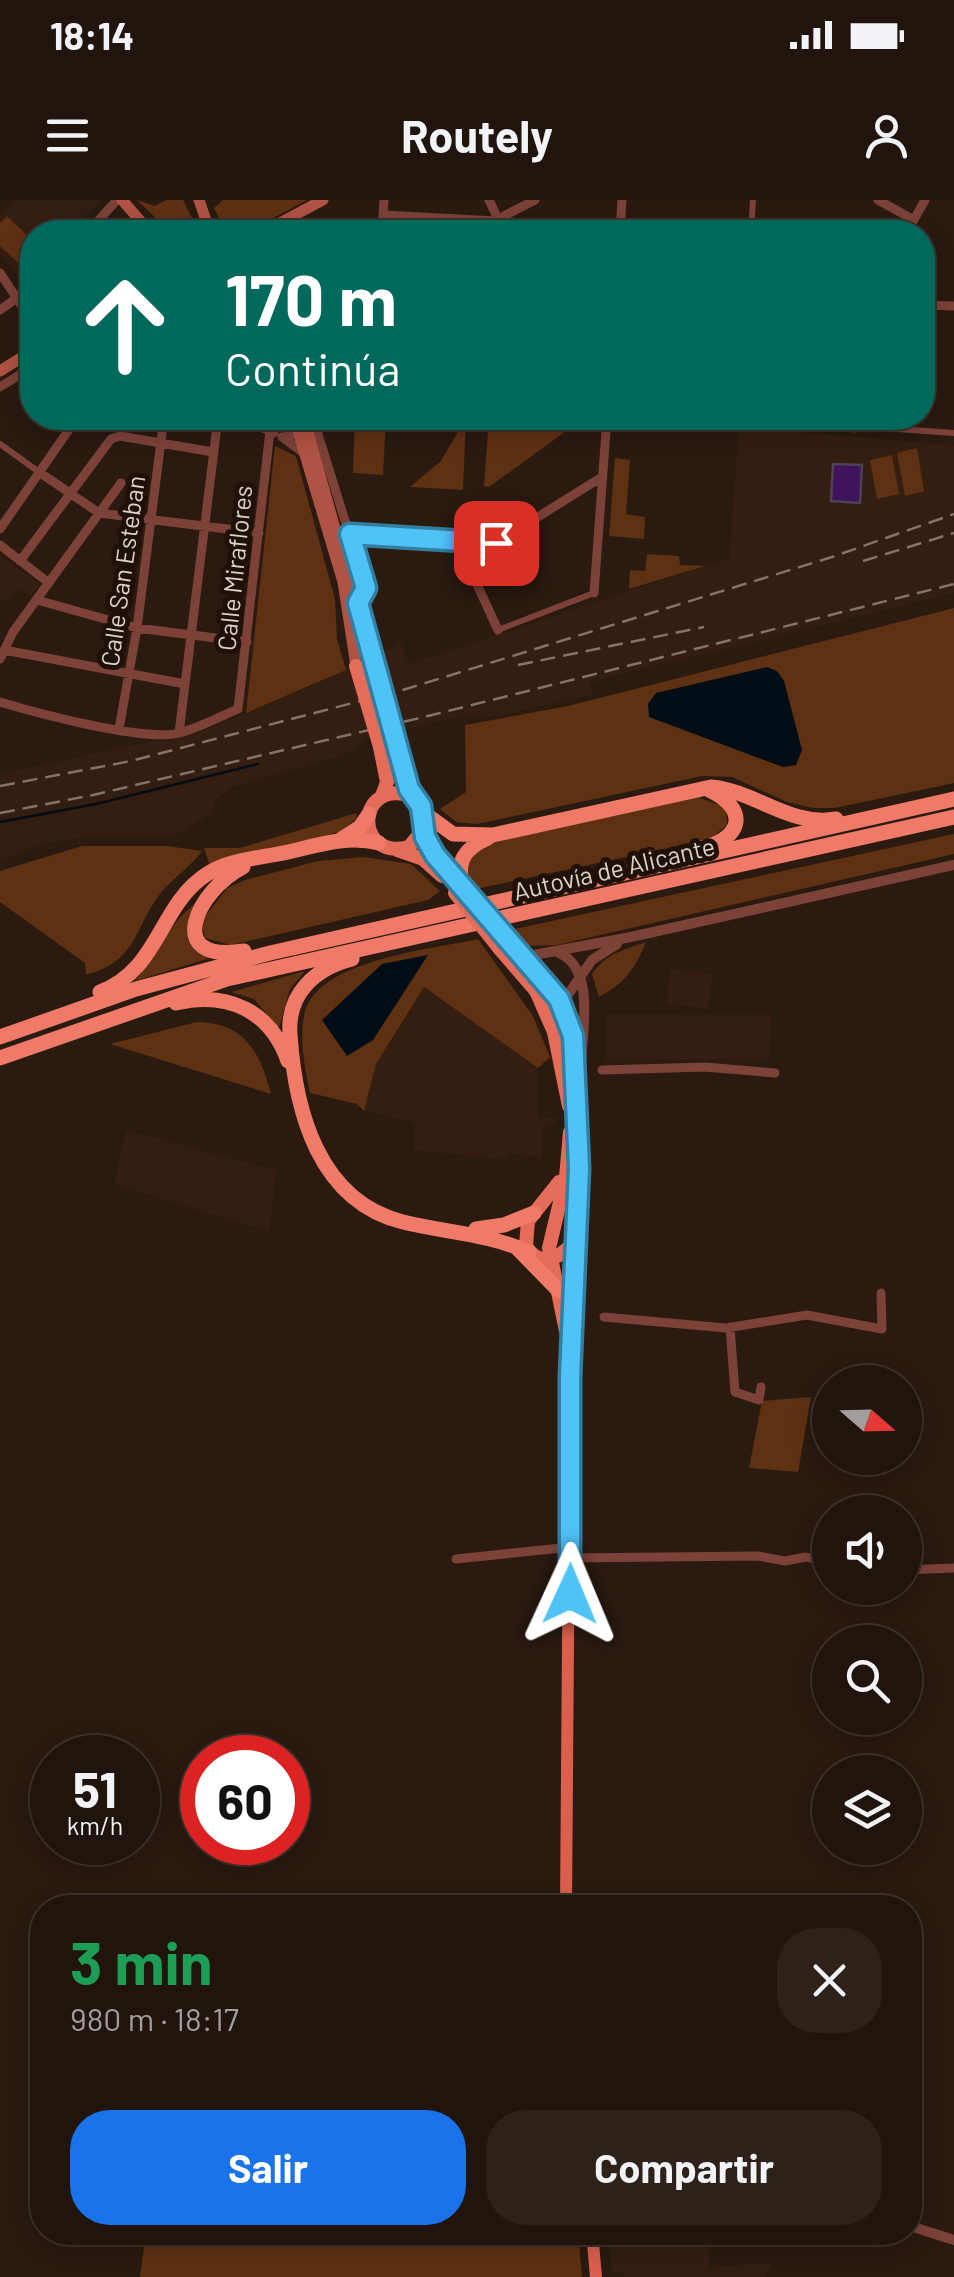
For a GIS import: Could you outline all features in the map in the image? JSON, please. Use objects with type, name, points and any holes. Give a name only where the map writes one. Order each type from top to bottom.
[{"type":"highway","points":[[372,660],[435,855],[536,991],[554,1032],[567,1088],[568,1164],[555,1213],[550,1260],[559,1292],[570,1377]]},
{"type":"highway","points":[[58,1016],[74,1002],[123,981],[133,972],[153,948],[186,893],[207,874],[223,866],[336,841],[354,832],[382,796],[387,782],[356,666]]},
{"type":"highway","points":[[424,821],[453,834],[494,835],[706,788],[734,789],[790,816],[813,821],[874,816]]},
{"type":"highway","points":[[655,864],[710,846],[732,833],[734,808],[724,796],[706,788]]},
{"type":"highway","points":[[382,796],[398,793],[414,797]]},
{"type":"highway","name":"Autovía de Alicante","points":[[0,1037],[136,989],[270,953],[954,799]]},
{"type":"highway","points":[[369,814],[370,830],[379,843]]},
{"type":"highway","name":"Autovía de Alicante","points":[[0,1058],[226,979],[954,817]]},
{"type":"highway","points":[[396,849],[409,847],[424,821]]},
{"type":"highway","points":[[459,891],[458,874],[465,852],[494,835]]},
{"type":"highway","points":[[336,841],[379,843],[396,849],[434,867],[459,891]]},
{"type":"highway","points":[[265,858],[240,868],[217,884],[197,912],[194,932],[203,947],[216,953],[270,953]]},
{"type":"highway","points":[[296,1087],[289,1026],[302,987],[322,970],[398,942]]},
{"type":"highway","points":[[505,947],[535,968],[559,999],[573,1036],[578,1106],[577,1235],[570,1377]]},
{"type":"highway","points":[[142,1007],[213,998],[252,1011],[283,1047],[312,1142],[325,1166],[348,1194],[392,1218],[462,1230],[550,1260],[564,1254],[577,1235]]},
{"type":"highway","points":[[559,1292],[522,1249],[534,1213],[554,1190],[568,1164]]},
{"type":"highway","points":[[462,1230],[504,1225],[534,1213],[555,1213],[568,1221],[577,1235]]},
{"type":"main road","points":[[286,220],[323,200]]},
{"type":"main road","points":[[300,430],[343,582],[356,666]]},
{"type":"main road","points":[[301,430],[358,603],[372,660]]},
{"type":"main road","points":[[566,1895],[570,1377]]},
{"type":"main road","points":[[593,2245],[596,2277]]},
{"type":"street","points":[[383,220],[384,200]]},
{"type":"street","points":[[502,220],[535,200]]},
{"type":"street","points":[[878,200],[914,220],[926,200]]},
{"type":"street","points":[[101,220],[120,203]]},
{"type":"street","points":[[383,215],[446,220]]},
{"type":"street","points":[[292,220],[293,216]]},
{"type":"street","points":[[0,273],[20,303]]},
{"type":"street","points":[[0,310],[18,300]]},
{"type":"street","points":[[0,528],[69,430]]},
{"type":"street","name":"Calle San Esteban","points":[[120,728],[138,628],[162,430]]},
{"type":"street","points":[[0,702],[72,721],[161,736],[179,733],[216,430]]},
{"type":"street","points":[[282,437],[293,435],[295,430]]},
{"type":"street","points":[[318,430],[366,588],[358,603]]},
{"type":"street","points":[[457,540],[498,630],[594,593],[605,430]]},
{"type":"street","points":[[924,430],[954,433]]},
{"type":"street","points":[[270,431],[304,453]]},
{"type":"street","name":"Calle Miraflores","points":[[179,733],[238,710],[270,431]]},
{"type":"street","points":[[20,561],[109,441],[120,436],[213,452]]},
{"type":"street","points":[[0,444],[99,514],[259,533]]},
{"type":"street","points":[[467,561],[602,477]]},
{"type":"street","points":[[121,483],[12,632],[2,654],[185,684]]},
{"type":"street","points":[[350,534],[496,543]]},
{"type":"street","points":[[0,545],[50,583]]},
{"type":"street","points":[[37,600],[138,628],[247,642]]},
{"type":"street","points":[[0,626],[12,632]]},
{"type":"street","points":[[523,957],[954,865]]},
{"type":"street","points":[[552,953],[535,968],[536,991],[559,999],[571,993],[599,954],[631,937]]},
{"type":"street","points":[[552,953],[574,962],[582,979],[578,1106]]},
{"type":"street","points":[[602,1070],[705,1066],[775,1072]]},
{"type":"street","points":[[604,1316],[730,1328],[807,1315],[882,1329],[880,1294]]},
{"type":"street","points":[[730,1328],[735,1392],[759,1400],[761,1387]]},
{"type":"street","points":[[456,1559],[570,1553],[758,1556],[785,1561],[812,1558]]},
{"type":"street","points":[[922,1569],[954,1568]]},
{"type":"street","points":[[922,2230],[954,2240]]},
{"type":"shaded area","points":[[15,200],[100,201],[82,220],[20,220],[20,276],[0,253],[0,217]]},
{"type":"shaded area","points":[[137,200],[155,206],[166,200],[183,200],[193,220],[158,220]]},
{"type":"shaded area","points":[[223,200],[307,200],[270,220],[220,220],[214,208]]},
{"type":"shaded area","points":[[7,216],[20,228],[20,265],[0,246],[0,223]]},
{"type":"shaded area","points":[[355,430],[385,430],[383,475],[353,473]]},
{"type":"shaded area","points":[[459,430],[466,430],[463,490],[410,487],[441,461]]},
{"type":"shaded area","points":[[488,430],[567,430],[489,487],[484,486]]},
{"type":"shaded area","points":[[739,430],[954,445],[954,593],[606,678],[590,684],[593,694],[571,700],[488,717],[455,717],[368,739],[343,755],[233,787],[215,800],[211,814],[172,837],[80,837],[41,845],[0,861],[0,774],[204,730],[401,643],[409,664],[729,558]]},
{"type":"shaded area","points":[[275,446],[296,456],[335,599],[337,639],[346,670],[246,713]]},
{"type":"shaded area","points":[[917,448],[924,491],[905,496],[897,453]]},
{"type":"shaded area","points":[[892,455],[899,494],[877,499],[870,460]]},
{"type":"shaded area","points":[[615,458],[630,460],[626,514],[645,517],[644,539],[609,536]]},
{"type":"shaded area","points":[[647,554],[679,556],[680,565],[705,566],[629,589],[630,570],[645,571]]},
{"type":"shaded area","points":[[0,555],[40,584],[31,596],[19,589],[9,602],[0,599]]},
{"type":"shaded area","points":[[954,608],[954,783],[835,808],[813,808],[787,802],[732,777],[702,776],[477,824],[456,822],[440,809],[466,792],[465,725],[568,706]]},
{"type":"shaded area","points":[[767,667],[777,671],[784,681],[802,750],[796,765],[783,767],[649,717],[648,704],[656,693]]},
{"type":"shaded area","points":[[698,797],[726,808],[727,825],[710,839],[476,889],[468,878],[468,861],[483,845]]},
{"type":"shaded area","points":[[357,813],[356,819],[339,832],[210,866],[204,848],[240,848]]},
{"type":"shaded area","points":[[954,834],[954,854],[557,945],[526,946],[510,930]]},
{"type":"shaded area","points":[[82,846],[167,846],[202,851],[163,890],[134,941],[117,961],[86,975],[85,963],[0,902],[0,871]]},
{"type":"shaded area","points":[[364,857],[411,864],[440,891],[428,900],[231,945],[205,938],[201,922],[227,888],[318,861]]},
{"type":"shaded area","points":[[197,902],[189,919],[189,933],[196,946],[210,958],[135,981],[170,930]]},
{"type":"shaded area","points":[[478,939],[533,1016],[550,1057],[538,1068],[424,987],[376,1064],[364,1111],[357,1104],[310,1093],[302,1045],[304,1016],[312,997],[329,982],[378,960]]},
{"type":"shaded area","points":[[646,942],[628,974],[599,997],[592,974],[597,967],[616,953]]},
{"type":"shaded area","points":[[428,955],[373,1040],[347,1056],[322,1020],[382,964]]},
{"type":"shaded area","points":[[671,969],[713,974],[708,1009],[666,1003]]},
{"type":"shaded area","points":[[305,971],[290,989],[279,1028],[254,999],[231,992]]},
{"type":"shaded area","points":[[424,987],[538,1068],[538,1117],[556,1118],[556,1123],[543,1123],[542,1157],[509,1154],[508,1160],[414,1150],[415,1122],[364,1111],[376,1064]]},
{"type":"shaded area","points":[[606,1014],[771,1015],[770,1059],[606,1060]]},
{"type":"shaded area","points":[[197,1022],[239,1034],[262,1065],[271,1094],[110,1044]]},
{"type":"shaded area","points":[[126,1130],[276,1170],[270,1232],[114,1184]]},
{"type":"shaded area","points":[[811,1397],[798,1472],[749,1468],[762,1401]]},
{"type":"shaded area","points":[[144,2245],[579,2245],[582,2277],[140,2277]]},
{"type":"shaded area","points":[[610,2245],[708,2245],[710,2267],[772,2263],[765,2277],[624,2277],[623,2272],[612,2273]]},
{"type":"building","points":[[833,464],[862,465],[860,503],[831,501]]},
{"type":"waterway","points":[[0,822],[96,804],[258,764]]},
{"type":"railway","points":[[0,786],[131,761],[406,689],[832,557],[954,514]]},
{"type":"railway","points":[[863,561],[954,533]]},
{"type":"railway","points":[[0,813],[420,718],[954,584]]},
{"type":"railway","points":[[518,665],[704,627]]},
{"type":"route","points":[[496,543],[350,534],[366,588],[358,603],[372,660],[409,789],[424,813],[425,837],[435,855],[559,999],[573,1036],[579,1168],[570,1377],[570,1594]]}]
